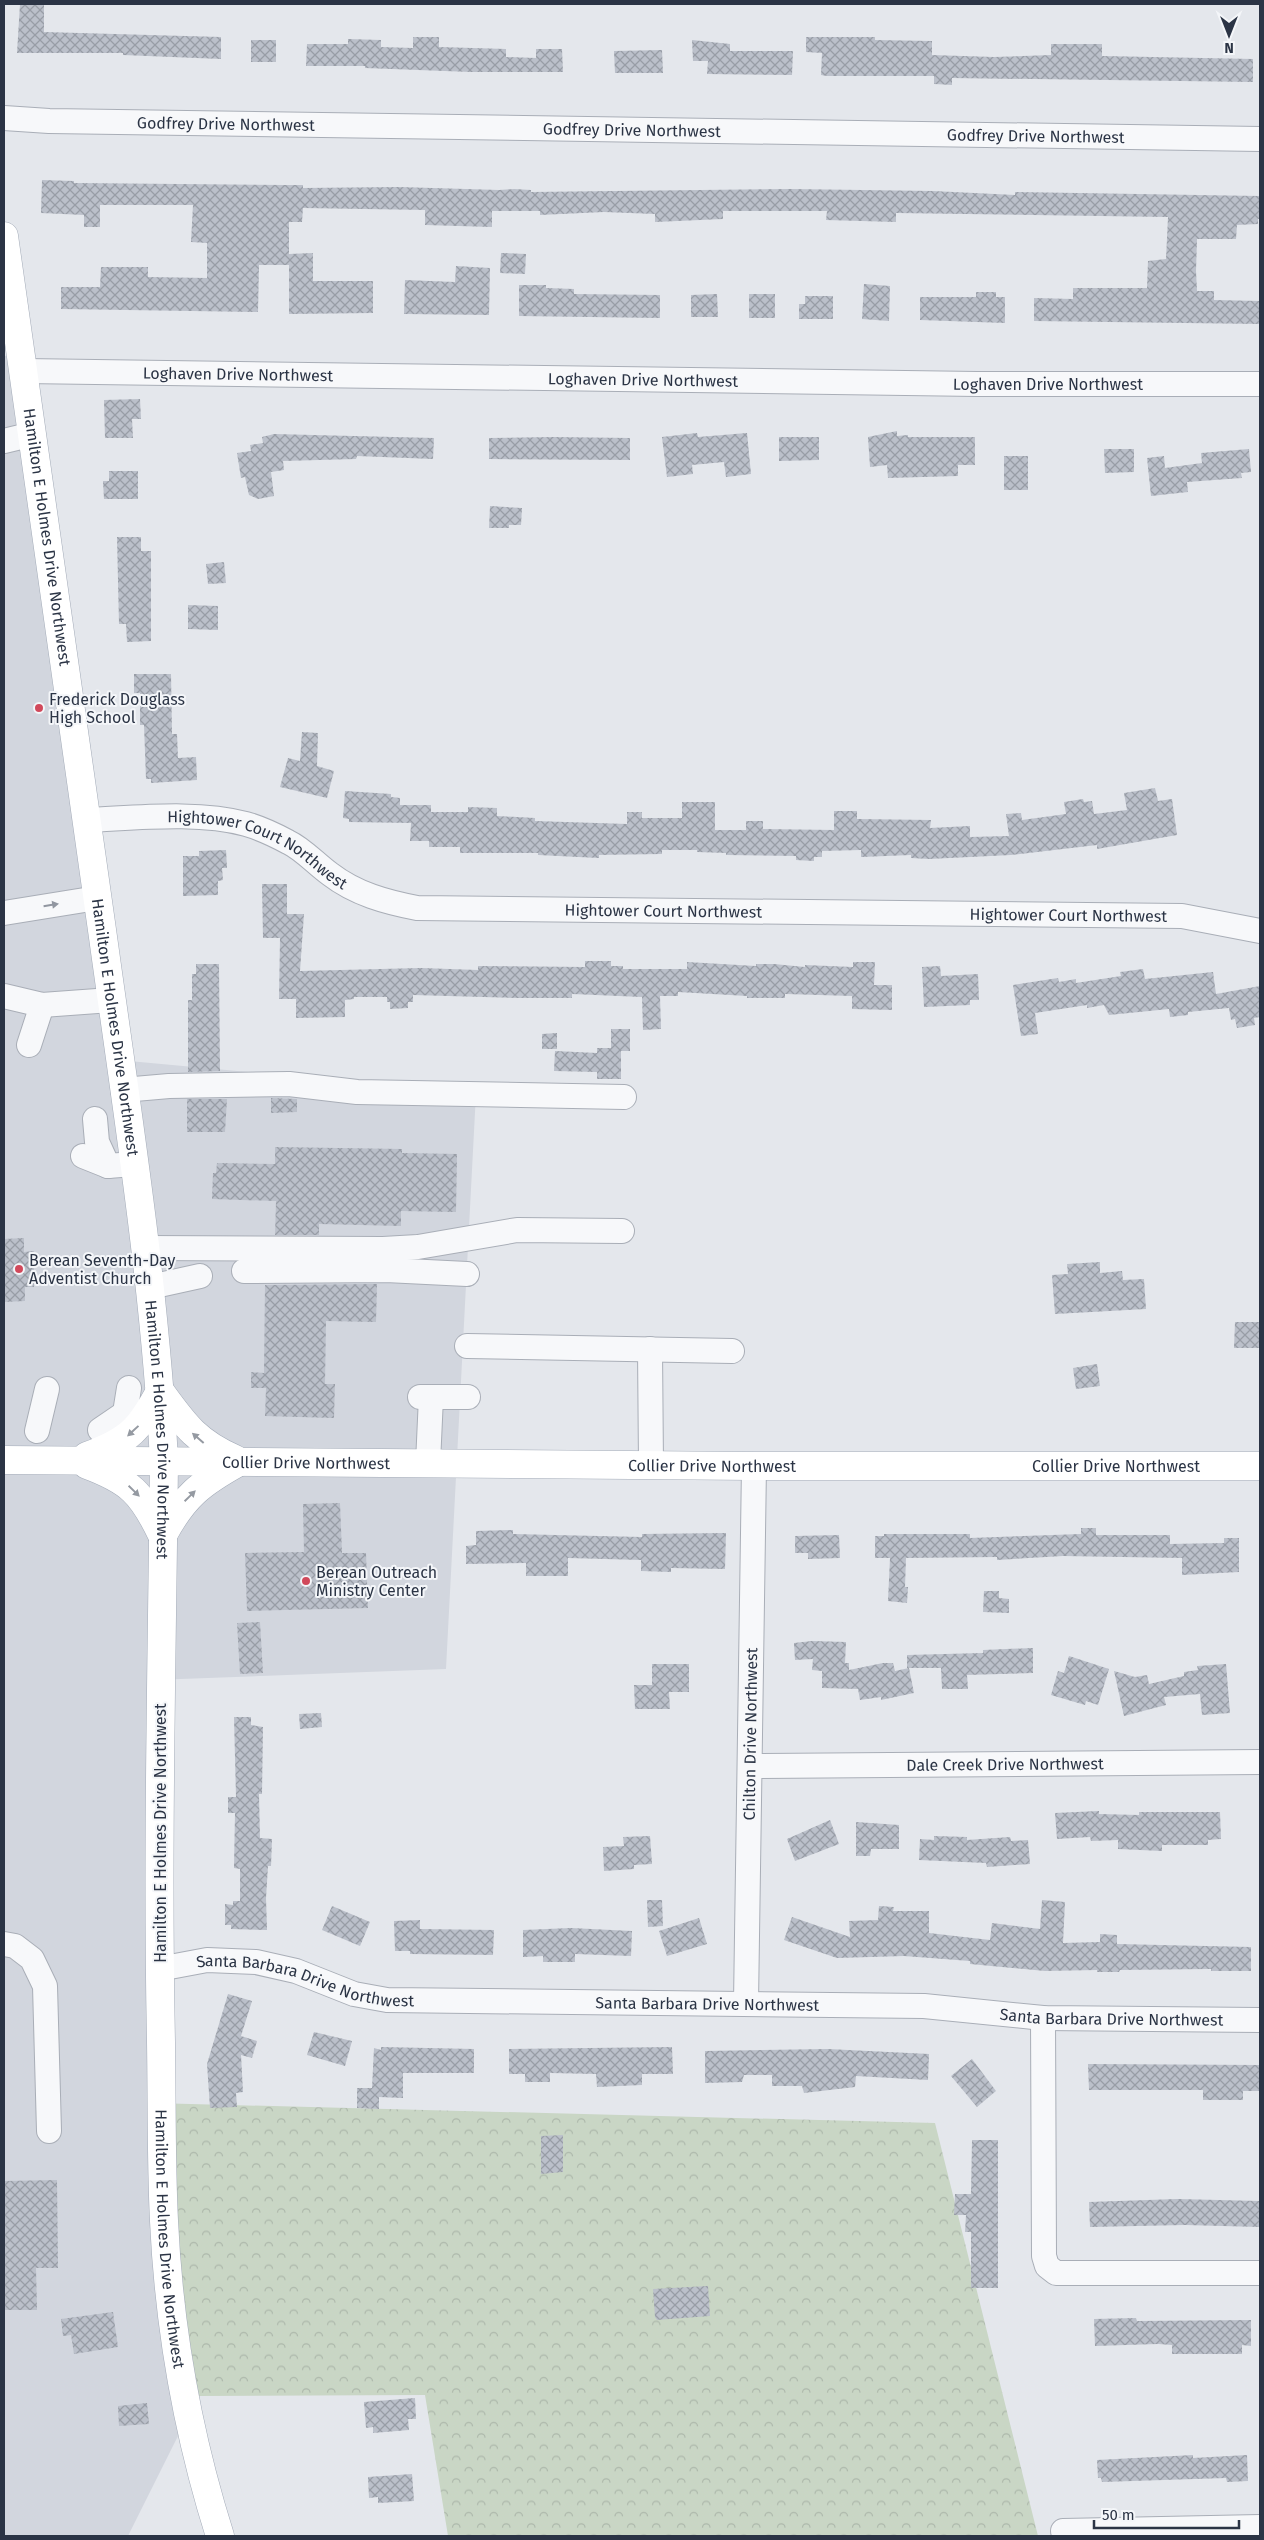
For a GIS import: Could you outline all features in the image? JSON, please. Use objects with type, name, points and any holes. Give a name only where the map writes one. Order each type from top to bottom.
[{"type":"main road","name":"Hamilton E Holmes Drive Northwest","points":[[4,236],[111,1000],[113,1111],[121,1165],[145,1248],[160,1391],[164,1461],[159,1969],[164,2223],[172,2313],[186,2405],[209,2501],[220,2536]]},
{"type":"main road","points":[[76,1461],[112,1447],[133,1433],[146,1418],[160,1391],[194,1435],[211,1448],[240,1462]]},
{"type":"main road","name":"Collier Drive Northwest","points":[[4,1460],[754,1466],[1260,1466]]},
{"type":"main road","points":[[76,1461],[115,1476],[134,1490],[149,1507],[163,1536]]},
{"type":"main road","points":[[163,1536],[176,1510],[189,1496],[211,1478],[240,1462]]},
{"type":"street","name":"Godfrey Drive Northwest","points":[[4,118],[68,121],[1260,139]]},
{"type":"street","name":"Loghaven Drive Northwest","points":[[24,371],[977,384],[1260,384]]},
{"type":"street","points":[[4,441],[33,434]]},
{"type":"street","name":"Hightower Court Northwest","points":[[87,820],[161,817],[218,819],[246,824],[290,842],[332,876],[358,891],[387,902],[417,908],[1182,916],[1260,931]]},
{"type":"street","points":[[4,912],[98,898]]},
{"type":"street","points":[[4,996],[42,1005],[111,1000]]},
{"type":"street","points":[[29,1045],[42,1005]]},
{"type":"street","points":[[113,1111],[169,1086],[289,1084],[357,1092],[624,1097]]},
{"type":"street","points":[[83,1156],[121,1165]]},
{"type":"street","points":[[145,1248],[383,1249],[418,1247],[517,1230],[622,1231]]},
{"type":"street","points":[[244,1271],[386,1270],[467,1274]]},
{"type":"street","points":[[150,1288],[200,1276]]},
{"type":"street","points":[[467,1346],[732,1351]]},
{"type":"street","points":[[650,1350],[651,1465]]},
{"type":"street","points":[[100,1430],[125,1413],[128,1388]]},
{"type":"street","points":[[37,1431],[47,1389]]},
{"type":"street","points":[[428,1464],[425,1397],[468,1397]]},
{"type":"street","name":"Chilton Drive Northwest","points":[[746,2003],[754,1466]]},
{"type":"street","name":"Dale Creek Drive Northwest","points":[[750,1766],[1260,1762]]},
{"type":"street","points":[[4,1944],[15,1946],[32,1959],[45,1986],[49,2131]]},
{"type":"street","name":"Santa Barbara Drive Northwest","points":[[159,1969],[207,1960],[256,1962],[296,1972],[354,1994],[387,2000],[924,2006],[1043,2018],[1260,2020]]},
{"type":"street","points":[[1043,2018],[1044,2256],[1047,2266],[1056,2273],[1260,2273]]},
{"type":"street","points":[[1063,2530],[1260,2527]]},
{"type":"shaded area","points":[[4,356],[18,356],[129,1061],[476,1093],[446,1669],[153,1680],[153,2103],[198,2396],[128,2536],[4,2536]]},
{"type":"green space","points":[[153,2103],[935,2123],[1038,2536],[448,2536],[425,2395],[198,2396]]},
{"type":"building","points":[[20,4],[44,4],[44,32],[221,37],[221,59],[123,55],[123,53],[17,53]]},
{"type":"building","points":[[413,37],[439,37],[439,47],[506,49],[506,57],[536,58],[536,49],[562,49],[563,72],[471,72],[365,68],[365,66],[306,66],[307,44],[348,44],[348,39],[381,40],[381,47],[413,48]]},
{"type":"building","points":[[806,37],[875,37],[875,40],[932,41],[932,55],[994,57],[1051,55],[1051,44],[1102,44],[1102,56],[1253,59],[1253,82],[952,78],[952,85],[934,84],[934,76],[827,76],[821,75],[822,53],[806,52]]},
{"type":"building","points":[[251,40],[276,40],[276,62],[251,62]]},
{"type":"building","points":[[692,40],[730,44],[730,51],[793,51],[792,75],[707,74],[708,61],[693,61]]},
{"type":"building","points":[[662,50],[663,73],[615,73],[614,51]]},
{"type":"building","points":[[42,180],[74,181],[74,183],[303,185],[303,188],[514,189],[531,190],[531,192],[791,189],[933,191],[1015,195],[1015,192],[1260,196],[1260,219],[1258,219],[1258,224],[1237,225],[1236,239],[1197,239],[1196,271],[1197,291],[1214,291],[1214,300],[1260,301],[1260,324],[1034,321],[1034,298],[1073,299],[1073,288],[1147,288],[1148,261],[1166,259],[1168,217],[896,213],[896,222],[826,220],[827,211],[723,211],[723,219],[655,222],[655,214],[604,212],[540,215],[540,211],[492,211],[492,227],[425,225],[425,210],[303,208],[302,222],[289,222],[289,265],[259,265],[258,312],[61,309],[61,287],[100,287],[101,267],[148,267],[148,277],[207,278],[207,243],[191,242],[193,205],[100,205],[100,227],[84,227],[84,215],[41,213]]},
{"type":"building","points":[[313,253],[313,281],[373,281],[373,313],[289,314],[289,254]]},
{"type":"building","points":[[501,253],[526,254],[525,274],[500,273]]},
{"type":"building","points":[[456,266],[490,268],[489,315],[404,314],[405,280],[455,282]]},
{"type":"building","points":[[864,284],[890,286],[889,321],[862,319]]},
{"type":"building","points":[[519,285],[546,285],[546,288],[574,289],[574,294],[660,295],[660,318],[519,316]]},
{"type":"building","points":[[976,292],[996,292],[996,297],[1005,297],[1005,323],[920,320],[920,297],[976,297]]},
{"type":"building","points":[[717,294],[718,317],[691,317],[691,295]]},
{"type":"building","points":[[749,294],[775,294],[775,318],[749,318]]},
{"type":"building","points":[[805,296],[833,296],[833,319],[799,319],[799,304],[805,304]]},
{"type":"building","points":[[140,399],[141,419],[132,419],[133,438],[105,438],[104,400]]},
{"type":"building","points":[[897,431],[897,436],[908,435],[908,437],[975,437],[975,465],[958,465],[958,476],[888,478],[887,465],[870,467],[868,437]]},
{"type":"building","points":[[697,433],[698,437],[747,433],[751,474],[726,477],[724,462],[692,465],[693,474],[667,477],[662,437]]},
{"type":"building","points":[[274,434],[434,438],[433,459],[357,456],[356,459],[283,461],[284,470],[271,472],[274,496],[258,499],[249,495],[245,477],[241,478],[237,453],[251,451],[250,445],[263,443],[262,437]]},
{"type":"building","points":[[779,437],[819,437],[819,460],[779,461]]},
{"type":"building","points":[[489,438],[630,438],[630,460],[489,459]]},
{"type":"building","points":[[1104,449],[1134,449],[1134,472],[1105,473]]},
{"type":"building","points":[[1249,449],[1251,472],[1241,473],[1242,478],[1187,482],[1188,492],[1151,496],[1147,458],[1164,456],[1165,468],[1202,463],[1201,453]]},
{"type":"building","points":[[1004,456],[1028,456],[1028,490],[1004,490]]},
{"type":"building","points":[[109,471],[138,471],[138,499],[104,499],[103,481],[109,481]]},
{"type":"building","points":[[490,506],[522,508],[521,525],[509,525],[509,528],[489,528]]},
{"type":"building","points":[[117,537],[141,537],[141,551],[151,551],[151,641],[127,642],[126,624],[119,624]]},
{"type":"building","points":[[224,562],[226,583],[208,584],[206,564]]},
{"type":"building","points":[[188,605],[218,606],[218,630],[188,629]]},
{"type":"building","points":[[134,674],[171,674],[172,734],[177,734],[178,758],[196,757],[197,780],[151,783],[151,779],[146,779],[144,725],[140,725],[140,693],[134,693]]},
{"type":"building","points":[[302,732],[318,733],[317,766],[334,771],[327,798],[280,787],[288,758],[300,761]]},
{"type":"building","points":[[1155,788],[1158,801],[1172,799],[1177,835],[1097,849],[1097,845],[1011,855],[929,859],[911,858],[911,855],[861,857],[861,850],[822,851],[822,857],[814,857],[814,861],[796,860],[796,856],[726,855],[726,853],[697,852],[697,850],[662,850],[662,854],[599,855],[599,858],[538,855],[538,853],[460,853],[460,847],[429,847],[429,841],[410,841],[411,823],[349,822],[349,819],[343,818],[345,791],[391,794],[391,797],[400,798],[400,805],[431,805],[431,812],[468,812],[468,807],[497,808],[497,816],[535,818],[535,821],[627,824],[627,812],[642,812],[642,818],[682,818],[682,802],[715,802],[715,830],[746,830],[746,821],[763,821],[763,829],[834,830],[834,811],[857,811],[857,819],[931,820],[930,828],[970,826],[970,837],[1009,836],[1006,814],[1021,813],[1022,820],[1066,814],[1064,802],[1083,799],[1084,802],[1092,801],[1094,814],[1127,810],[1124,793]]},
{"type":"building","points":[[226,850],[227,868],[222,868],[223,880],[218,881],[218,895],[183,896],[183,856],[199,856],[199,851]]},
{"type":"building","points":[[262,884],[287,884],[287,914],[304,914],[300,971],[421,968],[478,970],[478,966],[585,967],[585,961],[611,961],[611,966],[623,966],[623,969],[687,969],[687,962],[756,966],[756,964],[774,964],[805,967],[805,965],[853,967],[853,962],[875,962],[874,985],[892,985],[892,1010],[852,1009],[852,996],[785,994],[785,998],[747,998],[747,996],[678,992],[678,996],[660,996],[661,1029],[643,1030],[642,997],[572,994],[572,998],[413,995],[413,1002],[408,1002],[408,1008],[390,1009],[390,1002],[387,1002],[387,997],[354,997],[354,999],[345,1000],[345,1017],[296,1018],[296,999],[279,999],[280,938],[263,938]]},
{"type":"building","points":[[196,964],[219,964],[220,1071],[188,1072],[188,1000],[192,1000],[192,974],[196,974]]},
{"type":"building","points":[[940,966],[941,976],[978,974],[979,1000],[970,1000],[970,1005],[924,1007],[922,967]]},
{"type":"building","points":[[1143,969],[1145,979],[1213,972],[1216,994],[1260,986],[1260,1017],[1254,1018],[1255,1025],[1237,1028],[1235,1019],[1231,1020],[1229,1008],[1188,1012],[1188,1015],[1170,1017],[1169,1009],[1109,1015],[1104,1005],[1087,1008],[1087,1005],[1035,1013],[1038,1034],[1021,1036],[1013,985],[1058,978],[1059,982],[1076,979],[1076,983],[1121,976],[1120,972]]},
{"type":"building","points":[[611,1029],[630,1029],[630,1051],[621,1051],[621,1079],[597,1079],[597,1072],[554,1071],[555,1051],[597,1053],[597,1048],[611,1048]]},
{"type":"building","points":[[557,1033],[557,1049],[542,1049],[542,1034]]},
{"type":"building","points":[[271,1098],[297,1099],[297,1112],[271,1113]]},
{"type":"building","points":[[187,1099],[227,1099],[225,1132],[187,1132]]},
{"type":"building","points":[[275,1147],[402,1149],[402,1153],[457,1154],[456,1212],[401,1211],[401,1226],[319,1224],[319,1235],[275,1235],[276,1201],[212,1199],[213,1173],[216,1173],[217,1163],[275,1164]]},
{"type":"building","name":"Berean Seventh-Day Adventist Church","points":[[24,1238],[24,1252],[34,1251],[34,1287],[25,1287],[25,1301],[4,1302],[4,1239]]},
{"type":"building","points":[[1100,1262],[1100,1273],[1122,1271],[1123,1280],[1144,1279],[1146,1309],[1055,1314],[1052,1275],[1068,1274],[1067,1264]]},
{"type":"building","points":[[377,1284],[376,1322],[326,1321],[325,1384],[335,1384],[334,1418],[265,1416],[266,1388],[251,1388],[251,1372],[264,1373],[265,1285]]},
{"type":"building","points":[[1235,1322],[1260,1322],[1260,1348],[1234,1348]]},
{"type":"building","points":[[1097,1364],[1100,1386],[1076,1389],[1073,1368]]},
{"type":"building","name":"Berean Outreach Ministry Center","points":[[340,1503],[342,1553],[366,1553],[368,1608],[247,1611],[245,1553],[304,1552],[303,1504]]},
{"type":"building","points":[[1081,1528],[1096,1528],[1096,1535],[1170,1535],[1170,1544],[1224,1543],[1224,1538],[1239,1538],[1239,1572],[1182,1575],[1182,1558],[1063,1556],[997,1560],[997,1557],[906,1558],[905,1587],[908,1587],[907,1603],[888,1601],[890,1558],[875,1558],[875,1536],[884,1536],[884,1534],[970,1534],[970,1538],[1081,1534]]},
{"type":"building","points":[[513,1530],[513,1534],[642,1537],[642,1534],[726,1533],[725,1569],[671,1568],[671,1572],[641,1571],[641,1560],[568,1558],[568,1576],[526,1576],[526,1563],[466,1564],[466,1546],[476,1545],[476,1531]]},
{"type":"building","points":[[839,1535],[840,1558],[808,1559],[808,1553],[795,1553],[795,1536]]},
{"type":"building","points":[[984,1591],[999,1591],[999,1598],[1009,1599],[1009,1613],[983,1612]]},
{"type":"building","points":[[260,1622],[263,1673],[240,1674],[237,1623]]},
{"type":"building","points":[[812,1641],[846,1642],[845,1663],[849,1663],[849,1670],[883,1663],[893,1663],[895,1671],[909,1668],[914,1693],[881,1700],[881,1697],[860,1700],[858,1689],[822,1688],[822,1671],[812,1670],[813,1659],[795,1660],[794,1643]]},
{"type":"building","points":[[1033,1648],[1033,1673],[967,1675],[968,1689],[942,1689],[941,1668],[907,1668],[907,1655],[983,1653],[983,1650]]},
{"type":"building","points":[[1069,1656],[1109,1669],[1098,1705],[1086,1701],[1085,1705],[1051,1695],[1058,1671],[1064,1673]]},
{"type":"building","points":[[652,1664],[689,1664],[689,1692],[669,1692],[670,1709],[635,1709],[634,1685],[652,1685]]},
{"type":"building","points":[[1226,1664],[1230,1713],[1202,1715],[1200,1694],[1164,1697],[1166,1705],[1124,1716],[1114,1671],[1135,1677],[1147,1675],[1149,1684],[1184,1676],[1184,1672],[1198,1670],[1197,1666]]},
{"type":"building","points":[[321,1713],[322,1727],[300,1729],[299,1714]]},
{"type":"building","points":[[234,1717],[251,1717],[251,1725],[263,1727],[262,1794],[259,1794],[260,1838],[272,1839],[271,1866],[268,1866],[266,1898],[267,1930],[231,1929],[231,1925],[225,1925],[225,1904],[233,1905],[233,1901],[240,1901],[240,1869],[234,1868],[235,1813],[228,1813],[228,1797],[236,1797]]},
{"type":"building","points":[[1099,1811],[1099,1814],[1139,1815],[1139,1812],[1220,1812],[1221,1839],[1208,1840],[1208,1845],[1162,1845],[1162,1851],[1118,1849],[1118,1840],[1091,1841],[1090,1837],[1057,1839],[1055,1813]]},
{"type":"building","points":[[830,1820],[839,1844],[795,1861],[787,1839]]},
{"type":"building","points":[[856,1822],[899,1825],[899,1849],[871,1849],[870,1856],[856,1856]]},
{"type":"building","points":[[650,1836],[652,1864],[634,1865],[634,1869],[604,1871],[603,1847],[624,1846],[623,1837]]},
{"type":"building","points":[[934,1836],[967,1837],[967,1840],[1010,1837],[1011,1841],[1028,1840],[1030,1864],[987,1867],[986,1863],[919,1860],[920,1839],[934,1840]]},
{"type":"building","points":[[647,1900],[662,1900],[663,1926],[648,1927]]},
{"type":"building","points":[[1042,1900],[1065,1902],[1063,1943],[1100,1942],[1100,1934],[1117,1935],[1117,1944],[1251,1947],[1251,1971],[1211,1971],[1211,1969],[1120,1970],[1119,1972],[1097,1972],[1097,1970],[1045,1971],[970,1964],[970,1961],[904,1956],[837,1958],[784,1940],[792,1917],[850,1937],[849,1921],[878,1920],[879,1906],[894,1907],[893,1911],[929,1911],[929,1933],[990,1940],[992,1923],[1040,1929]]},
{"type":"building","points":[[332,1906],[370,1922],[360,1946],[322,1930]]},
{"type":"building","points":[[699,1918],[707,1944],[667,1956],[659,1931]]},
{"type":"building","points":[[420,1920],[420,1929],[494,1930],[493,1955],[410,1954],[410,1951],[395,1951],[394,1921]]},
{"type":"building","points":[[571,1928],[632,1931],[631,1956],[575,1954],[575,1962],[543,1962],[543,1956],[523,1957],[523,1930]]},
{"type":"building","points":[[228,1994],[252,2001],[241,2036],[257,2041],[252,2058],[241,2055],[243,2092],[236,2093],[237,2107],[210,2108],[207,2064]]},
{"type":"building","points":[[314,2032],[352,2041],[345,2066],[307,2055]]},
{"type":"building","points":[[381,2047],[474,2049],[474,2073],[403,2073],[403,2098],[379,2097],[379,2109],[357,2108],[357,2088],[372,2088],[374,2048],[381,2050]]},
{"type":"building","points":[[672,2047],[673,2074],[642,2074],[642,2085],[597,2087],[596,2074],[550,2073],[550,2082],[525,2082],[525,2074],[509,2074],[509,2049]]},
{"type":"building","points":[[828,2049],[929,2054],[928,2080],[856,2076],[855,2087],[804,2093],[802,2086],[772,2086],[772,2075],[744,2075],[742,2082],[705,2083],[705,2051]]},
{"type":"building","points":[[972,2059],[996,2091],[977,2107],[951,2076]]},
{"type":"building","points":[[1088,2064],[1260,2065],[1260,2091],[1243,2091],[1243,2100],[1203,2100],[1203,2090],[1089,2090]]},
{"type":"building","points":[[563,2135],[563,2172],[541,2174],[541,2136]]},
{"type":"building","points":[[972,2140],[998,2140],[998,2288],[971,2288],[971,2232],[965,2232],[966,2215],[954,2215],[955,2194],[971,2194]]},
{"type":"building","points":[[57,2180],[58,2268],[36,2268],[37,2310],[4,2310],[4,2181]]},
{"type":"building","points":[[1177,2199],[1260,2201],[1260,2227],[1185,2225],[1090,2227],[1089,2202]]},
{"type":"building","points":[[708,2286],[710,2316],[657,2320],[655,2317],[653,2289]]},
{"type":"building","points":[[113,2312],[118,2347],[74,2354],[71,2335],[63,2336],[61,2319]]},
{"type":"building","points":[[1136,2318],[1137,2321],[1251,2320],[1251,2346],[1242,2345],[1242,2354],[1172,2354],[1172,2345],[1095,2346],[1094,2319]]},
{"type":"building","points":[[415,2398],[416,2419],[408,2419],[409,2430],[373,2433],[373,2427],[366,2428],[364,2402]]},
{"type":"building","points":[[147,2403],[149,2424],[119,2426],[118,2406]]},
{"type":"building","points":[[1193,2455],[1193,2458],[1247,2455],[1248,2481],[1227,2482],[1226,2478],[1102,2482],[1101,2478],[1098,2478],[1097,2460]]},
{"type":"building","points":[[412,2474],[414,2501],[378,2503],[378,2497],[369,2498],[368,2477]]},
{"type":"place","name":"Frederick Douglass High School","points":[[39,708]]},
{"type":"place","name":"Berean Seventh-Day Adventist Church","points":[[19,1269]]},
{"type":"place","name":"Berean Outreach Ministry Center","points":[[306,1581]]}]
